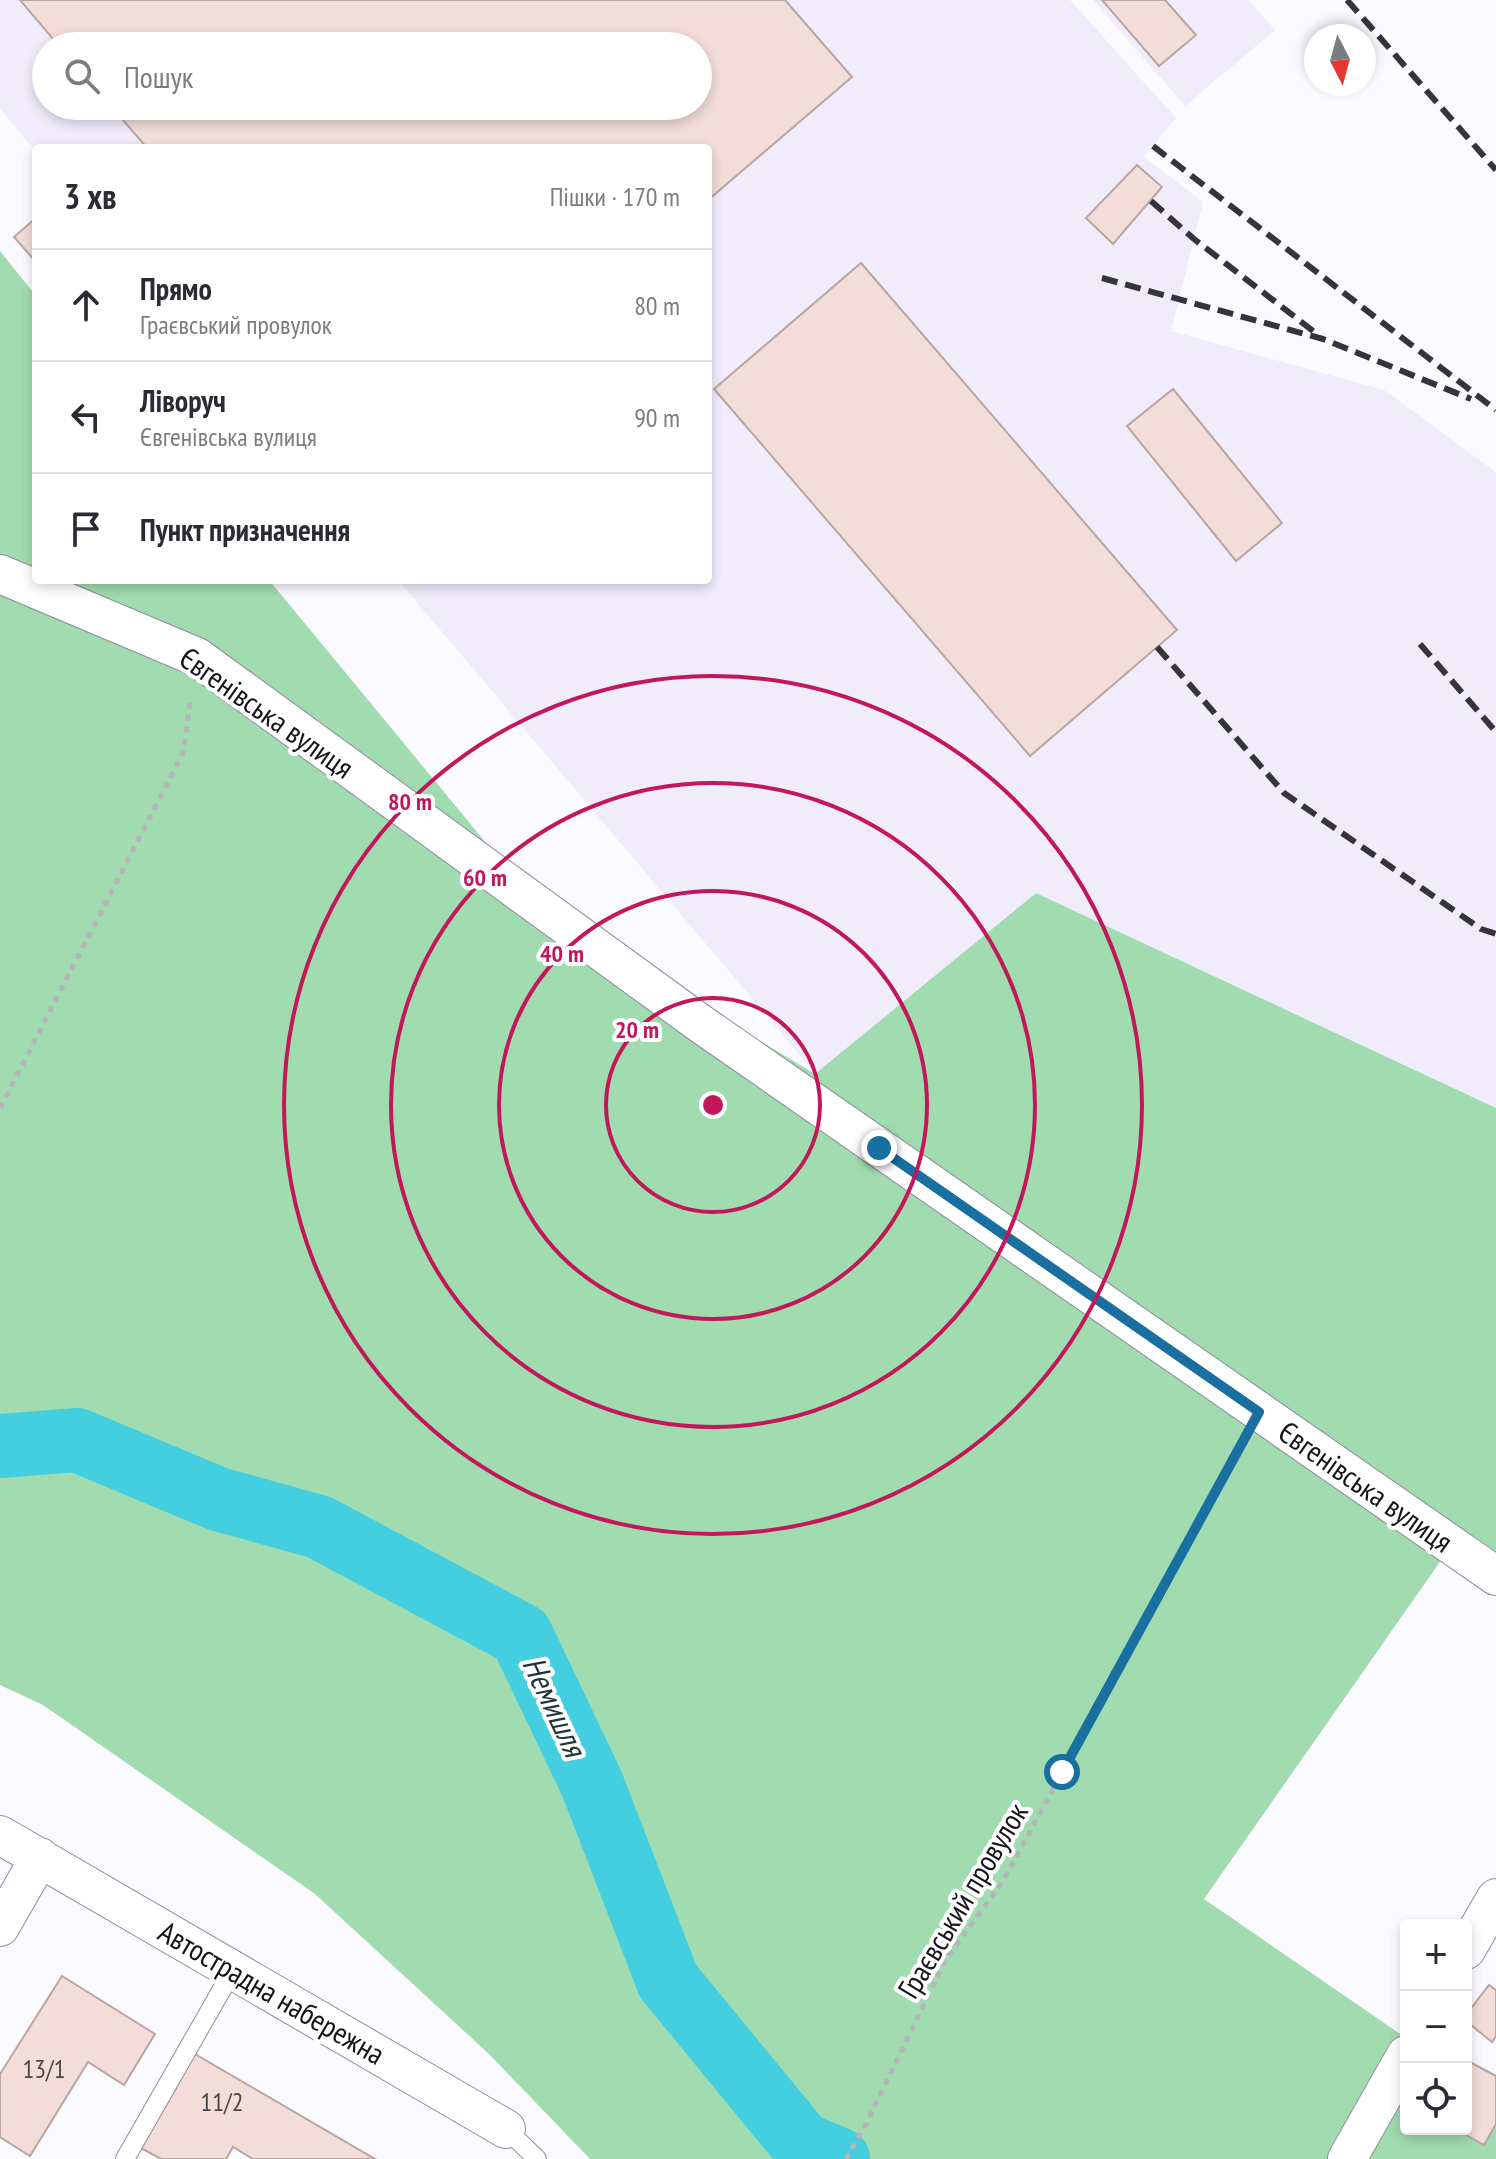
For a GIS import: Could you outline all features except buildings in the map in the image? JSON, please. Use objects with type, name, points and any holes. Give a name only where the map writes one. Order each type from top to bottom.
[{"type":"street","name":"Євгенівська вулиця","points":[[0,574],[197,657],[701,1024],[1496,1576]]},
{"type":"street","name":"Автострадна набережна","points":[[0,1835],[506,2129]]},
{"type":"street","points":[[0,1927],[40,1857]]},
{"type":"street","points":[[1472,1940],[1496,1898]]},
{"type":"street","points":[[1347,2159],[1401,2063]]},
{"type":"lane","points":[[125,2159],[233,1970]]},
{"type":"lane","name":"Автострадна набережна","points":[[506,2129],[537,2159]]},
{"type":"path","points":[[0,1108],[183,753],[197,657]]},
{"type":"path","name":"Граєвський провулок","points":[[846,2159],[946,1959],[1002,1883],[1259,1412]]},
{"type":"shaded area","points":[[0,0],[1070,0],[1176,118],[1144,157],[1203,202],[1171,331],[1384,390],[1496,472],[1496,1108],[1036,893],[816,1074],[401,584],[712,584],[712,144],[32,144],[32,147],[0,109]]},
{"type":"shaded area","points":[[1093,0],[1249,0],[1275,30],[1185,106]]},
{"type":"green space","points":[[0,251],[32,291],[32,584],[272,584],[539,907],[815,1074],[1036,893],[1496,1108],[1496,1576],[1451,1546],[1204,1899],[1400,2034],[1400,2135],[1472,2135],[1472,2123],[1496,2101],[1496,2159],[590,2159],[489,2054],[315,1894],[43,1705],[0,1685]]},
{"type":"waterway","name":"Немишля","points":[[0,1446],[77,1440],[218,1499],[319,1527],[521,1635],[592,1784],[668,1981],[802,2144],[838,2159]]},
{"type":"railway","points":[[1347,0],[1496,170]]},
{"type":"railway","points":[[1153,146],[1496,410]]},
{"type":"railway","points":[[1151,201],[1194,239],[1317,334]]},
{"type":"railway","points":[[1102,278],[1323,339],[1471,399]]},
{"type":"railway","points":[[1420,644],[1496,732]]},
{"type":"railway","points":[[1157,647],[1284,793],[1481,929],[1496,934]]},
{"type":"route","points":[[879,1148],[1259,1412],[1062,1772]]}]
